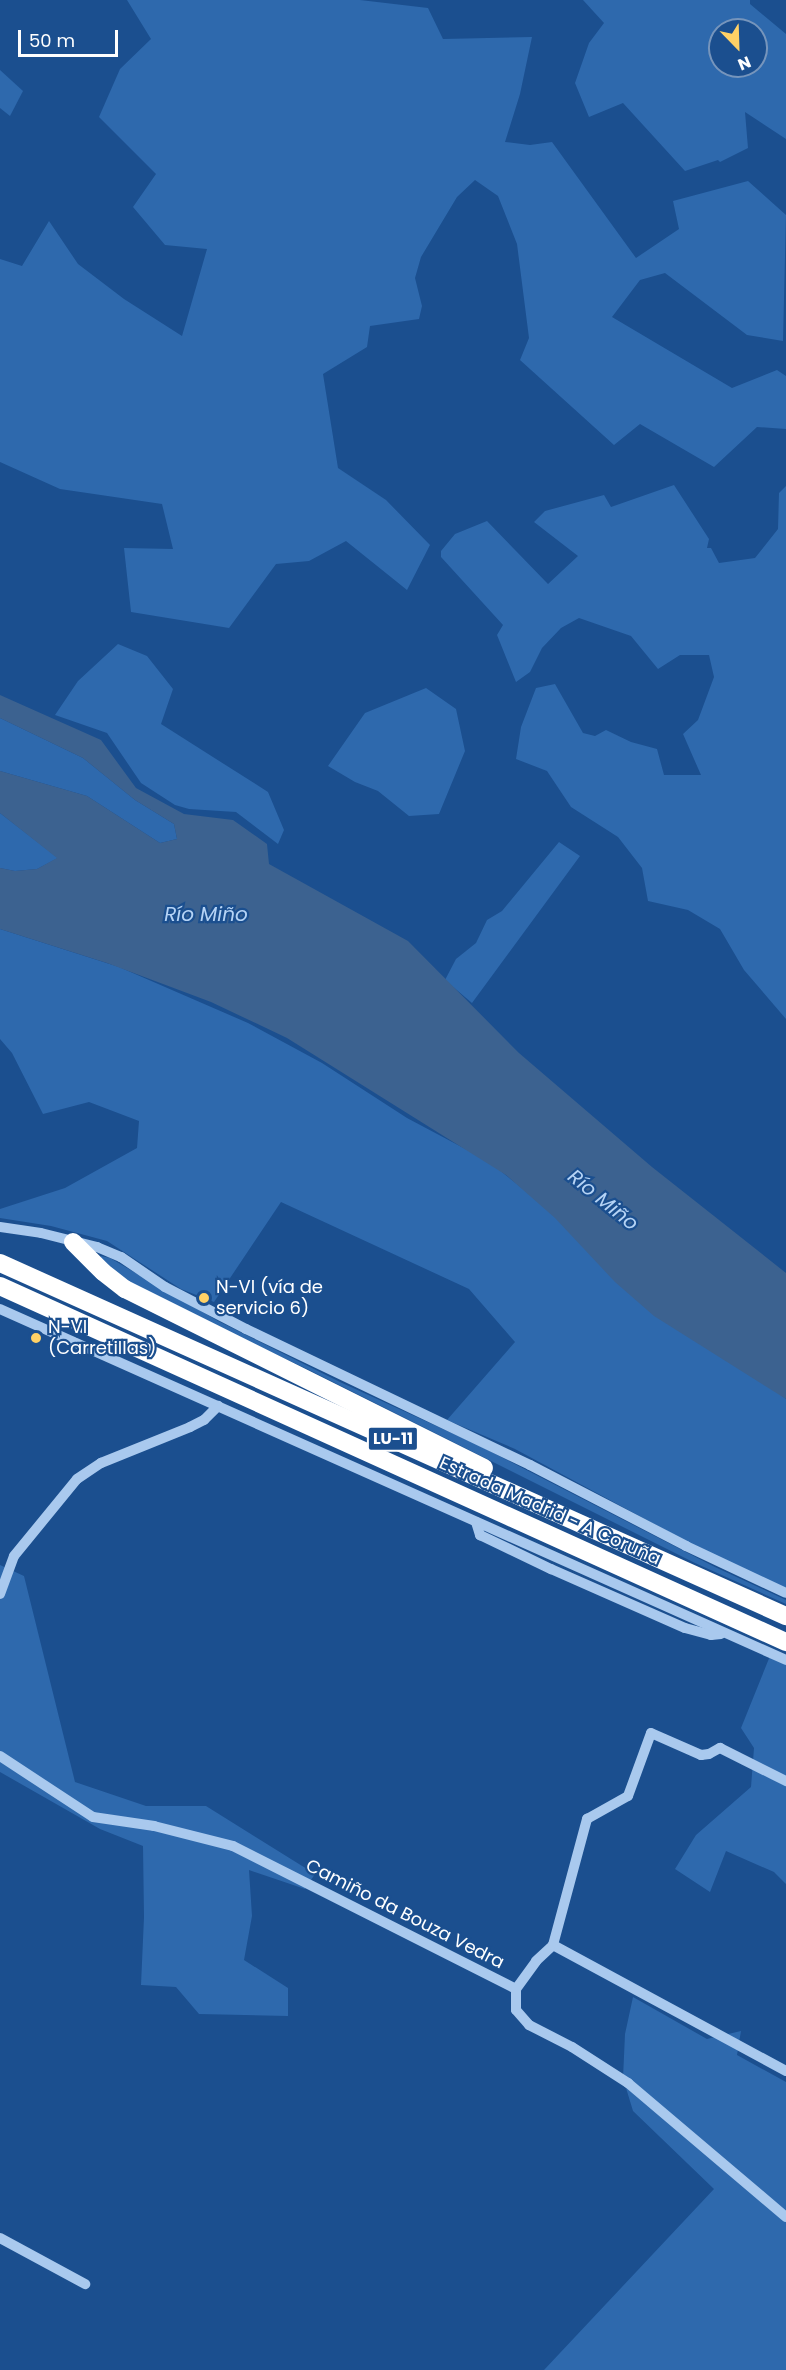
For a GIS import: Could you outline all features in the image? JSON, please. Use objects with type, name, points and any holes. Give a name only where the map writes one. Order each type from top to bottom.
[{"type":"highway","points":[[73,1242],[103,1272],[125,1288],[463,1457],[637,1549]]},
{"type":"highway","name":"Estrada Madrid - A Coruña","points":[[0,1263],[786,1616]]},
{"type":"highway","name":"Estrada Madrid - A Coruña","points":[[0,1286],[786,1642]]},
{"type":"street","points":[[0,1227],[41,1233],[97,1247],[121,1257],[165,1287],[236,1324],[530,1465],[686,1546],[786,1593]]},
{"type":"street","points":[[0,1309],[786,1660]]},
{"type":"street","points":[[0,1594],[14,1556],[77,1479],[101,1463],[197,1424],[218,1406]]},
{"type":"street","name":"Camiño da Bouza Vedra","points":[[0,1756],[93,1817],[154,1826],[233,1846],[516,1989],[536,1961],[553,1945],[587,1819],[628,1796],[651,1733],[701,1755],[709,1754],[720,1748],[786,1781]]},
{"type":"street","points":[[553,1945],[786,2071]]},
{"type":"street","points":[[516,1989],[516,2010],[529,2025],[572,2047],[628,2083],[786,2217]]},
{"type":"street","points":[[0,2238],[85,2284]]},
{"type":"shaded area","points":[[127,0],[360,0],[428,8],[443,39],[532,37],[520,94],[505,142],[530,145],[552,142],[636,258],[679,229],[673,201],[748,181],[786,215],[783,341],[747,335],[665,273],[640,280],[612,317],[732,388],[777,370],[786,376],[786,429],[757,427],[714,467],[640,424],[614,445],[520,360],[529,338],[517,244],[498,196],[475,180],[457,197],[421,257],[415,278],[422,306],[419,319],[370,326],[367,347],[323,374],[338,468],[386,500],[430,545],[407,590],[346,541],[309,561],[276,564],[229,628],[131,612],[124,548],[173,549],[162,504],[60,489],[0,462],[0,259],[22,266],[49,221],[78,264],[124,299],[182,336],[207,249],[165,245],[133,207],[156,174],[99,117],[120,69],[151,39]]},
{"type":"shaded area","points":[[583,0],[750,0],[750,4],[767,18],[708,18],[708,78],[768,78],[768,19],[786,34],[786,139],[745,112],[748,148],[720,162],[718,160],[685,171],[623,103],[589,117],[575,83],[589,43],[604,23]]},
{"type":"shaded area","points":[[0,70],[23,91],[10,116],[0,108]]},
{"type":"shaded area","points":[[674,485],[709,539],[707,548],[711,548],[719,563],[755,558],[778,529],[779,493],[786,486],[786,1019],[744,970],[720,929],[688,910],[648,901],[642,868],[618,837],[571,807],[547,771],[516,759],[521,727],[536,688],[555,684],[583,733],[595,736],[606,730],[631,742],[657,749],[664,775],[701,775],[683,734],[698,720],[714,677],[709,655],[680,655],[658,669],[631,636],[579,618],[561,628],[542,648],[530,672],[516,682],[497,635],[503,625],[441,557],[441,551],[455,534],[487,521],[548,584],[578,556],[534,522],[545,511],[604,495],[611,507]]},
{"type":"shaded area","points":[[118,644],[147,656],[173,689],[161,724],[268,792],[284,830],[278,844],[236,812],[189,809],[175,805],[141,783],[107,733],[55,715],[78,681]]},
{"type":"shaded area","points":[[426,688],[456,709],[465,751],[439,814],[409,816],[378,791],[355,782],[328,766],[365,713]]},
{"type":"shaded area","points":[[0,718],[83,758],[135,800],[174,824],[177,839],[160,843],[87,796],[0,771]]},
{"type":"shaded area","points":[[0,813],[58,858],[37,869],[15,871],[0,868]]},
{"type":"shaded area","points":[[559,842],[580,856],[472,1003],[445,980],[456,959],[476,943],[487,920],[502,911]]},
{"type":"shaded area","points":[[0,929],[119,967],[248,1023],[322,1063],[407,1118],[488,1161],[786,1399],[786,1589],[710,1554],[515,1449],[447,1420],[515,1342],[469,1289],[281,1202],[214,1302],[181,1289],[107,1241],[51,1226],[0,1218],[0,1209],[65,1188],[137,1148],[139,1121],[89,1102],[43,1114],[12,1053],[0,1039]]},
{"type":"shaded area","points":[[101,1256],[110,1258],[218,1321],[340,1382],[478,1445],[715,1567],[786,1600],[786,1604],[695,1563],[307,1369],[136,1288],[99,1259]]},
{"type":"shaded area","points":[[0,1565],[24,1576],[75,1782],[146,1806],[206,1806],[315,1874],[305,1889],[249,1870],[252,1916],[244,1960],[288,1988],[288,2016],[199,2014],[176,1987],[141,1985],[144,1917],[143,1846],[100,1829],[0,1772]]},
{"type":"shaded area","points":[[770,1656],[786,1663],[786,1884],[774,1872],[726,1851],[710,1892],[675,1869],[696,1835],[751,1787],[754,1748],[741,1728]]},
{"type":"shaded area","points":[[633,1997],[707,2039],[741,2031],[737,2055],[786,2082],[786,2370],[544,2370],[714,2189],[633,2111],[623,2078],[625,2034]]},
{"type":"water","name":"Río Miño","points":[[0,695],[101,740],[136,788],[184,814],[233,820],[267,844],[269,864],[408,941],[519,1053],[652,1167],[786,1273],[786,1399],[654,1316],[615,1282],[555,1218],[506,1175],[287,1038],[211,1002],[107,963],[0,929],[0,868],[15,871],[37,869],[57,858],[0,813],[0,771],[87,796],[160,843],[177,839],[174,824],[135,800],[83,758],[0,718]]},
{"type":"place","name":"N-VI (vía de servicio 6)","points":[[204,1298]]},
{"type":"place","name":"N-VI (Carretillas)","points":[[36,1338]]}]
